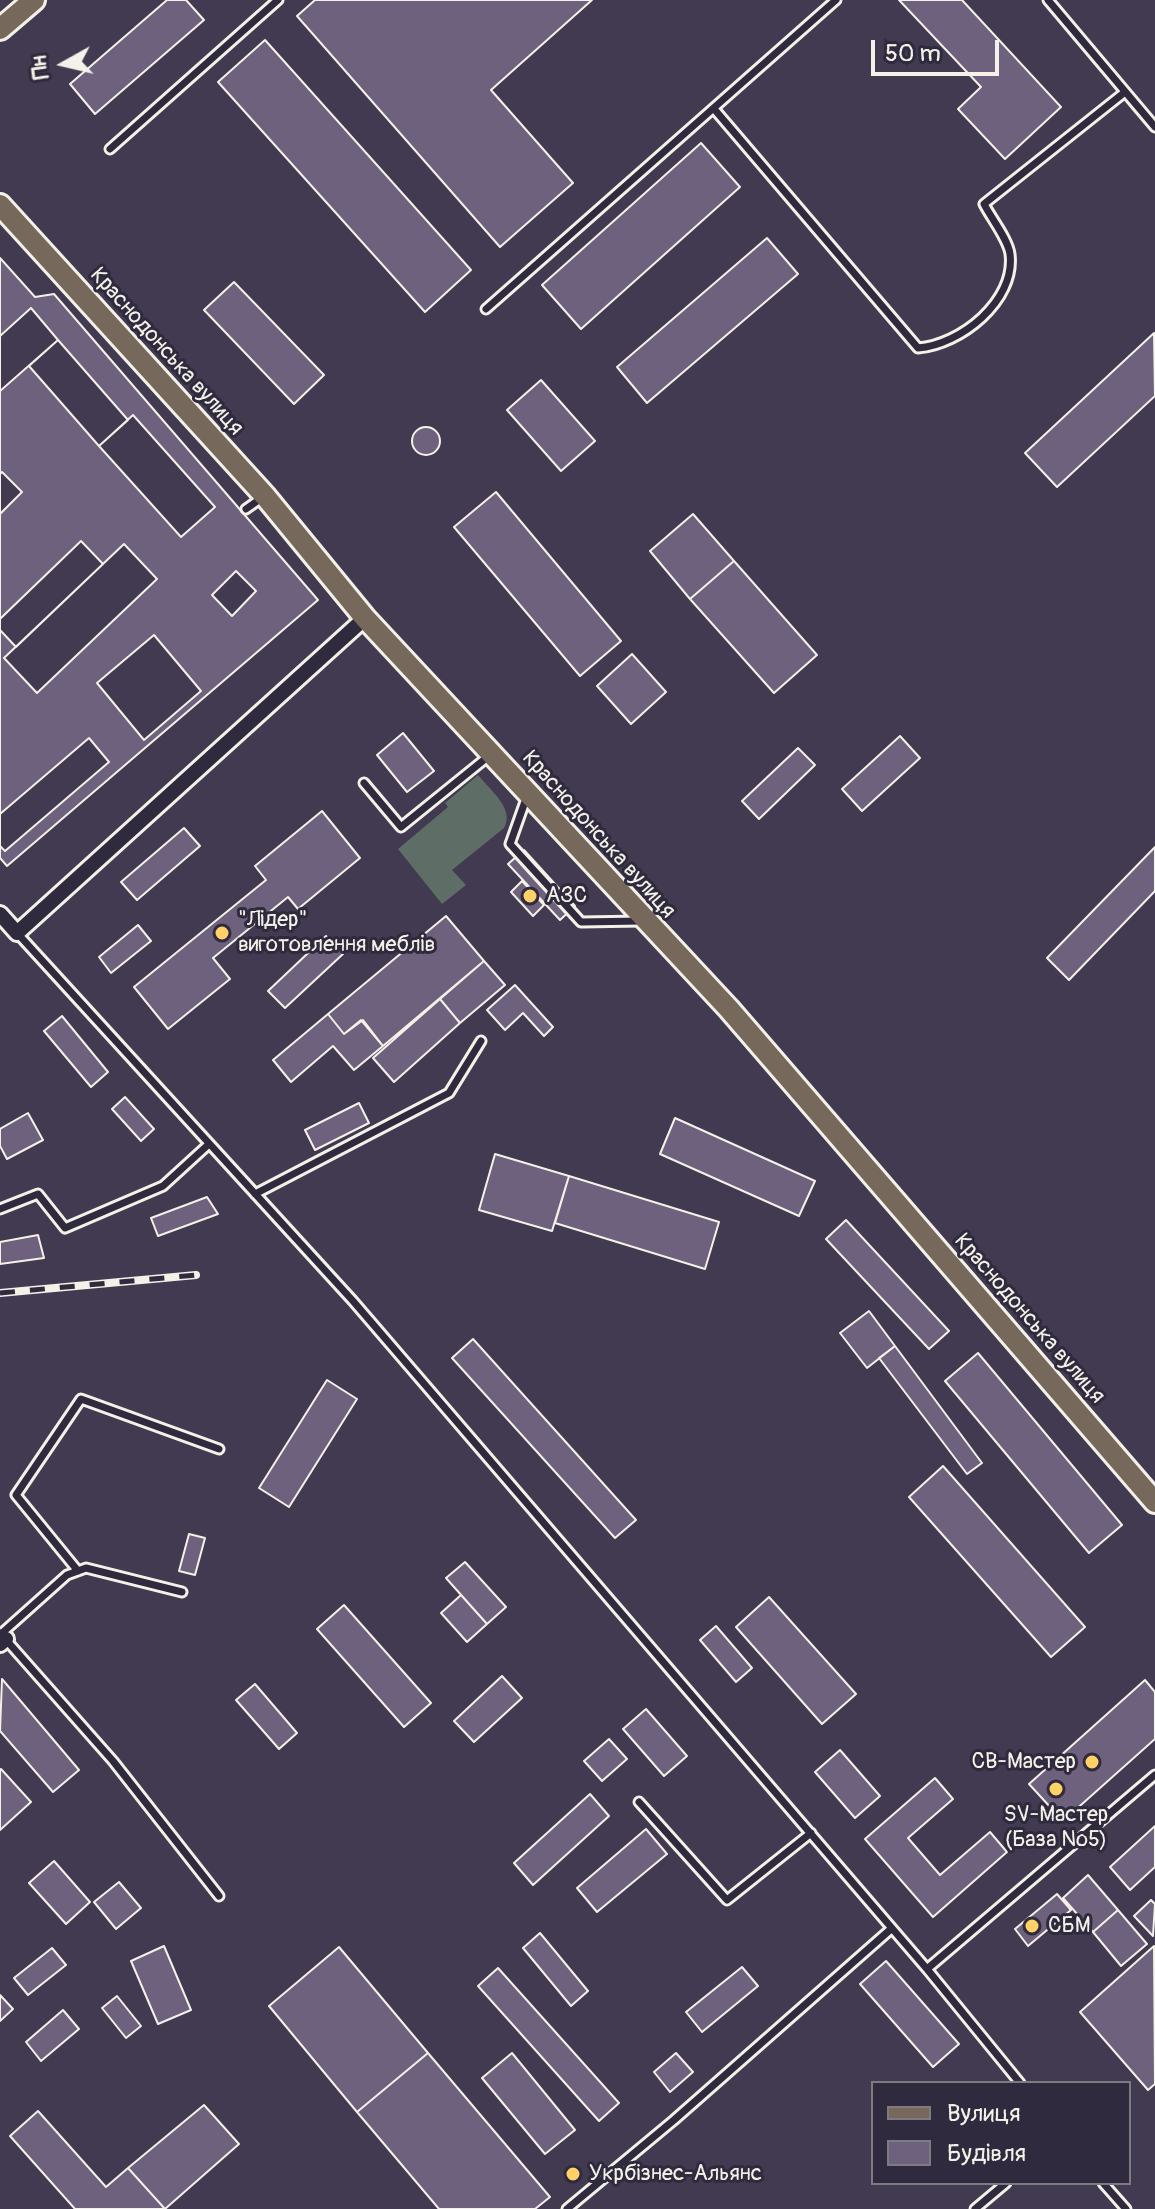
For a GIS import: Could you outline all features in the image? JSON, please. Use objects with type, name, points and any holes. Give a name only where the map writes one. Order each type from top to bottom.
[{"type":"main road","points":[[0,29],[34,0]]},
{"type":"main road","name":"Краснодонська вулиця","points":[[0,205],[265,496],[365,618],[729,1009],[1155,1502]]},
{"type":"street","points":[[0,914],[17,933],[365,618]]},
{"type":"lane","points":[[110,149],[278,0]]},
{"type":"lane","points":[[486,309],[836,0]]},
{"type":"lane","points":[[1048,0],[1155,127]]},
{"type":"lane","points":[[715,110],[918,348],[939,346],[988,310],[1008,288],[1010,252],[984,204],[1125,92]]},
{"type":"lane","points":[[246,509],[265,496]]},
{"type":"lane","points":[[364,783],[401,827],[492,754]]},
{"type":"lane","points":[[527,794],[510,844],[581,922],[644,921]]},
{"type":"lane","points":[[17,933],[353,1301],[811,1833],[1018,2081]]},
{"type":"lane","points":[[255,1194],[449,1093],[481,1041]]},
{"type":"lane","points":[[0,1209],[38,1194],[65,1228],[163,1186],[209,1144]]},
{"type":"lane","points":[[78,1571],[16,1495],[81,1399],[219,1449]]},
{"type":"lane","points":[[182,1592],[86,1568],[67,1575],[2,1638],[113,1761],[219,1896]]},
{"type":"lane","points":[[927,1969],[1155,1775]]},
{"type":"lane","points":[[639,1802],[727,1900],[811,1833]]},
{"type":"lane","points":[[567,2209],[674,2120],[891,1929]]},
{"type":"lane","points":[[975,2209],[1004,2185]]},
{"type":"lane","points":[[1105,2185],[1126,2209]]},
{"type":"green space","points":[[478,775],[500,800],[507,821],[504,828],[452,870],[466,885],[442,904],[398,849],[448,807],[445,803]]},
{"type":"building","points":[[167,0],[186,0],[204,20],[95,114],[70,84]]},
{"type":"building","points":[[315,0],[592,0],[491,90],[573,183],[500,247],[297,16]]},
{"type":"building","points":[[899,0],[962,0],[1061,107],[1005,159],[958,109],[981,87]]},
{"type":"building","points":[[265,40],[471,270],[425,312],[218,82]]},
{"type":"building","points":[[701,143],[740,187],[581,329],[542,285]]},
{"type":"building","points":[[767,238],[798,274],[647,403],[617,367]]},
{"type":"building","points":[[0,258],[35,297],[54,294],[318,600],[7,866],[0,858]]},
{"type":"building","points":[[234,282],[324,375],[294,404],[204,310]]},
{"type":"building","points":[[31,308],[58,340],[0,391],[0,336]]},
{"type":"building","points":[[1154,333],[1155,396],[1057,487],[1025,453]]},
{"type":"building","points":[[58,340],[128,420],[99,446],[29,366]]},
{"type":"building","points":[[541,380],[595,441],[561,471],[507,410]]},
{"type":"building","points":[[133,415],[215,507],[181,537],[99,446]]},
{"type":"building","points":[[426,427],[436,431],[440,441],[436,451],[426,455],[416,451],[412,441],[416,431]]},
{"type":"building","points":[[2,472],[22,492],[0,514],[0,474]]},
{"type":"building","points":[[496,492],[621,641],[580,676],[454,527]]},
{"type":"building","points":[[693,514],[734,561],[690,599],[650,551]]},
{"type":"building","points":[[81,541],[103,564],[16,647],[0,630],[0,619]]},
{"type":"building","points":[[124,544],[157,579],[37,693],[4,658]]},
{"type":"building","points":[[734,561],[817,655],[774,693],[690,599]]},
{"type":"building","points":[[236,571],[256,591],[232,616],[212,595]]},
{"type":"building","points":[[154,635],[201,691],[144,740],[97,683]]},
{"type":"building","points":[[632,654],[666,692],[631,724],[597,686]]},
{"type":"building","points":[[403,733],[434,771],[407,792],[377,755]]},
{"type":"building","points":[[900,736],[920,758],[862,811],[842,789]]},
{"type":"building","points":[[89,738],[109,762],[5,851],[0,846],[0,814]]},
{"type":"building","points":[[798,748],[815,765],[759,819],[742,801]]},
{"type":"building","name":"\"Лідер\" виготовлення меблів","points":[[322,811],[360,858],[298,909],[288,897],[213,958],[230,979],[168,1029],[134,987],[266,880],[255,866]]},
{"type":"building","points":[[184,828],[200,846],[137,900],[121,882]]},
{"type":"building","points":[[1155,847],[1155,891],[1069,980],[1047,958]]},
{"type":"building","points":[[524,850],[575,906],[560,920],[508,864]]},
{"type":"building","points":[[522,881],[544,905],[533,916],[511,892]]},
{"type":"building","points":[[446,916],[484,961],[383,1046],[363,1020],[344,1034],[328,1014]]},
{"type":"building","points":[[138,925],[151,941],[111,973],[99,957]]},
{"type":"building","points":[[326,936],[343,954],[285,1008],[268,991]]},
{"type":"building","points":[[484,961],[505,985],[460,1023],[440,999]]},
{"type":"building","points":[[515,985],[553,1027],[544,1036],[523,1013],[505,1030],[487,1010]]},
{"type":"building","points":[[440,999],[460,1023],[394,1082],[373,1058]]},
{"type":"building","points":[[328,1014],[344,1034],[361,1020],[383,1046],[354,1070],[333,1046],[291,1082],[273,1060]]},
{"type":"building","points":[[62,1016],[108,1072],[91,1087],[44,1031]]},
{"type":"building","points":[[125,1097],[154,1129],[141,1141],[112,1109]]},
{"type":"building","points":[[359,1103],[369,1123],[315,1150],[305,1130]]},
{"type":"building","points":[[28,1113],[43,1140],[7,1159],[0,1146],[0,1129]]},
{"type":"building","points":[[675,1118],[815,1181],[799,1216],[660,1154]]},
{"type":"building","points":[[495,1154],[569,1176],[552,1231],[479,1210]]},
{"type":"building","points":[[569,1176],[719,1222],[705,1269],[555,1223]]},
{"type":"building","points":[[207,1197],[218,1214],[158,1236],[151,1218]]},
{"type":"building","points":[[846,1220],[949,1331],[929,1349],[826,1239]]},
{"type":"building","points":[[38,1235],[44,1258],[0,1264],[0,1242]]},
{"type":"building","points":[[869,1311],[895,1346],[867,1368],[840,1333]]},
{"type":"building","points":[[473,1339],[636,1520],[615,1538],[452,1358]]},
{"type":"building","points":[[895,1346],[982,1463],[967,1474],[879,1358]]},
{"type":"building","points":[[978,1353],[1122,1525],[1089,1553],[945,1381]]},
{"type":"building","points":[[327,1380],[357,1399],[289,1507],[259,1488]]},
{"type":"building","points":[[943,1466],[1085,1627],[1051,1657],[909,1497]]},
{"type":"building","points":[[189,1534],[205,1538],[195,1575],[179,1571]]},
{"type":"building","points":[[465,1562],[506,1607],[487,1624],[446,1578]]},
{"type":"building","points":[[461,1595],[487,1624],[467,1642],[441,1613]]},
{"type":"building","points":[[769,1597],[856,1694],[822,1724],[736,1627]]},
{"type":"building","points":[[344,1605],[431,1703],[404,1727],[317,1629]]},
{"type":"building","points":[[716,1626],[752,1668],[736,1682],[700,1640]]},
{"type":"building","points":[[502,1676],[522,1698],[474,1742],[454,1721]]},
{"type":"building","points":[[2,1679],[79,1770],[53,1792],[0,1731]]},
{"type":"building","name":"СВ-Мастер","points":[[1145,1680],[1155,1692],[1155,1739],[1063,1821],[1029,1784]]},
{"type":"building","points":[[255,1684],[297,1733],[279,1749],[236,1700]]},
{"type":"building","points":[[646,1709],[687,1756],[664,1776],[623,1729]]},
{"type":"building","points":[[609,1739],[627,1759],[602,1781],[584,1761]]},
{"type":"building","points":[[840,1750],[880,1796],[855,1818],[815,1772]]},
{"type":"building","points":[[0,1770],[31,1802],[0,1830]]},
{"type":"building","points":[[935,1778],[953,1799],[908,1838],[940,1875],[990,1832],[1007,1852],[933,1917],[865,1839]]},
{"type":"building","points":[[590,1794],[609,1816],[533,1885],[514,1863]]},
{"type":"building","points":[[1155,1826],[1155,1867],[1130,1890],[1110,1867]]},
{"type":"building","points":[[646,1829],[667,1854],[597,1912],[577,1888]]},
{"type":"building","points":[[54,1861],[90,1902],[66,1924],[29,1883]]},
{"type":"building","points":[[1088,1875],[1118,1910],[1093,1932],[1063,1898]]},
{"type":"building","points":[[119,1882],[141,1908],[116,1929],[94,1902]]},
{"type":"building","points":[[1057,1894],[1071,1910],[1028,1946],[1015,1929]]},
{"type":"building","points":[[1151,1900],[1155,1904],[1153,1936],[1134,1916]]},
{"type":"building","points":[[1118,1910],[1147,1944],[1121,1966],[1093,1932]]},
{"type":"building","points":[[540,1933],[588,1991],[571,2006],[523,1948]]},
{"type":"building","points":[[164,1946],[191,2010],[158,2024],[131,1961]]},
{"type":"building","points":[[1154,1946],[1155,2084],[1148,2090],[1080,2012]]},
{"type":"building","points":[[339,1947],[428,2053],[357,2112],[269,2006]]},
{"type":"building","points":[[52,1948],[66,1965],[28,1995],[14,1978]]},
{"type":"building","points":[[886,1961],[959,2044],[933,2067],[860,1984]]},
{"type":"building","points":[[742,1967],[758,1986],[702,2032],[686,2012]]},
{"type":"building","points":[[498,1968],[619,2103],[599,2121],[478,1986]]},
{"type":"building","points":[[0,1995],[13,2009],[0,2021]]},
{"type":"building","points":[[117,1996],[141,2026],[126,2038],[102,2008]]},
{"type":"building","points":[[63,2010],[79,2029],[41,2061],[26,2042]]},
{"type":"building","points":[[428,2053],[550,2197],[535,2209],[439,2209],[357,2112]]},
{"type":"building","points":[[512,2053],[575,2130],[545,2154],[482,2078]]},
{"type":"building","points":[[676,2053],[693,2072],[670,2092],[654,2072]]},
{"type":"building","points":[[204,2105],[239,2144],[165,2209],[128,2168]]},
{"type":"building","points":[[38,2111],[106,2187],[128,2168],[165,2209],[75,2209],[10,2136]]},
{"type":"railway","points":[[0,1293],[196,1275]]},
{"type":"place","name":"АЗС","points":[[530,896]]},
{"type":"place","name":"\"Лідер\" виготовлення меблів","points":[[222,933]]},
{"type":"place","name":"СВ-Мастер","points":[[1092,1762]]},
{"type":"place","name":"SV-Мастер (База №5)","points":[[1056,1789]]},
{"type":"place","name":"СБМ","points":[[1032,1926]]},
{"type":"place","name":"Укрбiзнес-Альянс","points":[[573,2174]]}]
